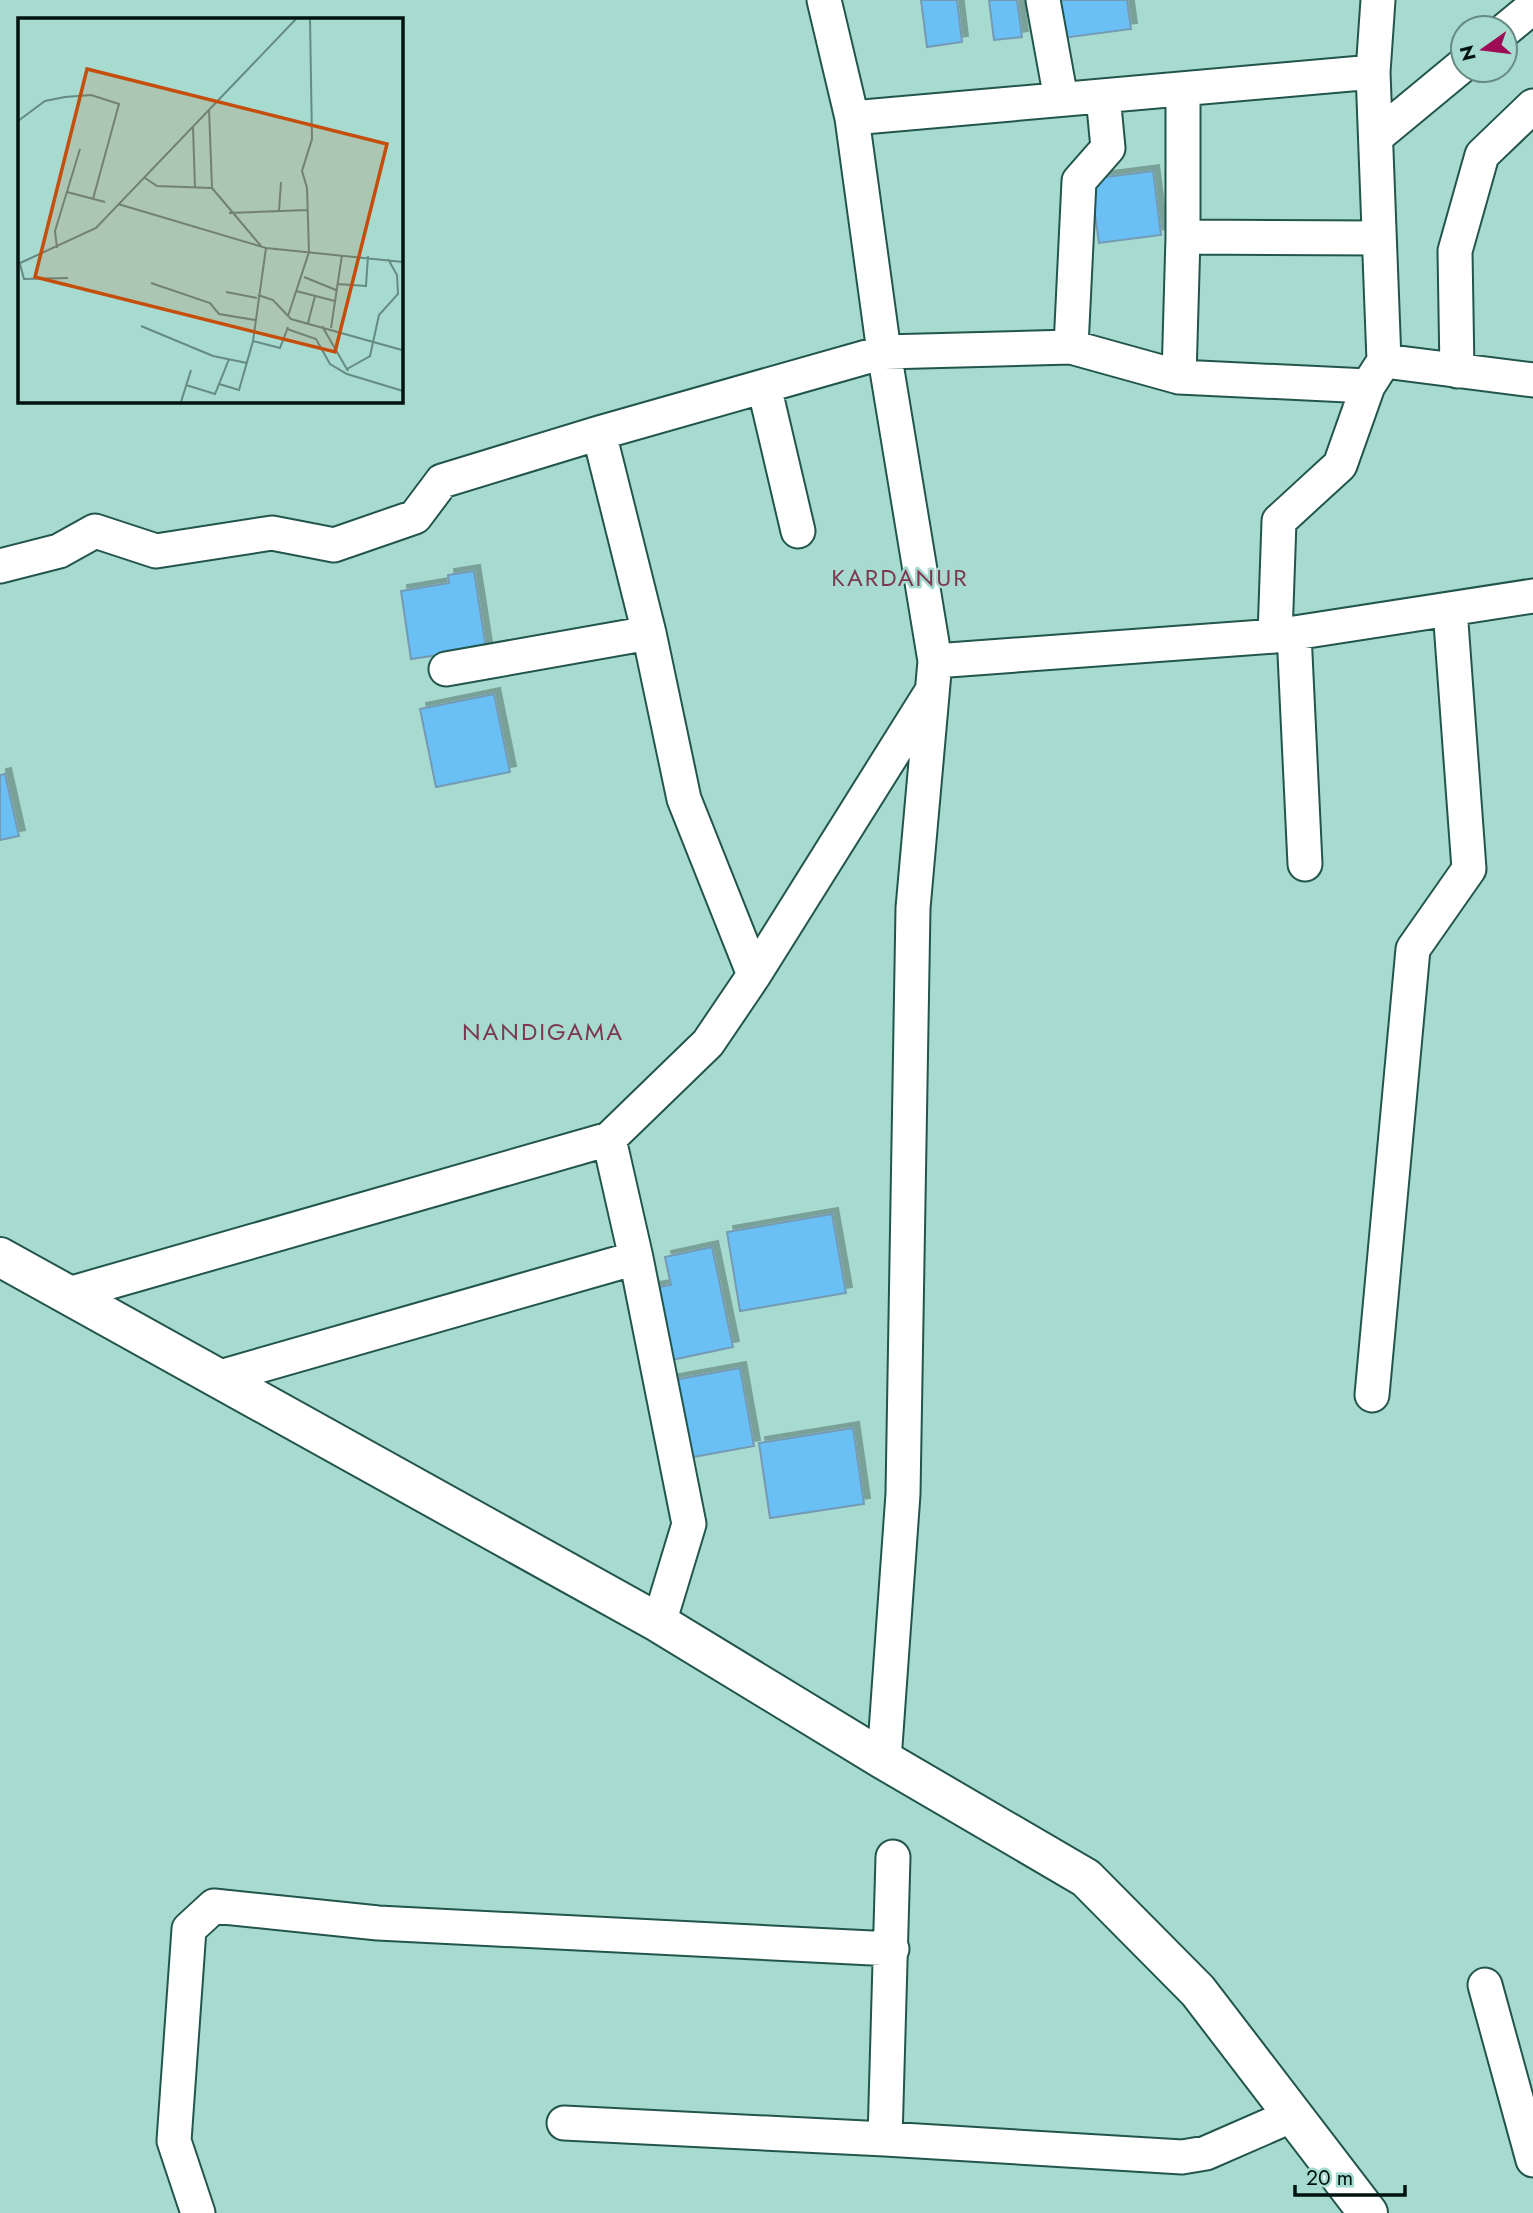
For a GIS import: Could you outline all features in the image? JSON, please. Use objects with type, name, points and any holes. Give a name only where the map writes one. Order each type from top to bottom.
[{"type":"main road","points":[[0,1257],[659,1623],[884,1760],[1086,1878],[1198,1991],[1368,2213]]},
{"type":"street","points":[[824,0],[852,118],[884,352],[935,674],[913,908],[903,1494],[884,1760]]},
{"type":"street","points":[[1043,0],[1061,99]]},
{"type":"street","points":[[1305,864],[1285,634],[1279,521],[1340,465],[1376,373],[1379,238],[1373,72],[1378,0]]},
{"type":"street","points":[[1519,18],[1533,7]]},
{"type":"street","points":[[852,118],[1373,72]]},
{"type":"street","points":[[1376,137],[1449,77]]},
{"type":"street","points":[[1179,377],[1184,237],[1183,89]]},
{"type":"street","points":[[1071,347],[1079,181],[1108,148],[1103,96]]},
{"type":"street","points":[[1457,371],[1455,251],[1482,155],[1533,106]]},
{"type":"street","points":[[1184,237],[1379,238]]},
{"type":"street","points":[[0,566],[59,551],[95,531],[156,551],[272,533],[334,545],[415,517],[442,481],[884,352],[1071,347],[1179,377],[1457,371],[1533,380]]},
{"type":"street","points":[[764,386],[799,531]]},
{"type":"street","points":[[599,433],[649,632],[684,799],[754,975]]},
{"type":"street","points":[[935,674],[1285,634],[1533,596]]},
{"type":"street","points":[[1372,1395],[1413,949],[1469,869],[1450,609]]},
{"type":"street","points":[[446,669],[649,632]]},
{"type":"street","points":[[65,1295],[609,1139],[708,1043],[754,975],[935,674]]},
{"type":"street","points":[[609,1139],[636,1258],[689,1524],[659,1623]]},
{"type":"street","points":[[220,1377],[636,1258]]},
{"type":"street","points":[[885,2139],[893,1857]]},
{"type":"street","points":[[198,2213],[174,2141],[189,1929],[214,1906],[379,1923],[892,1949]]},
{"type":"street","points":[[1485,1985],[1533,2160]]},
{"type":"street","points":[[564,2123],[1182,2157],[1206,2153],[1293,2115]]},
{"type":"building","points":[[921,0],[957,0],[962,42],[927,47]]},
{"type":"building","points":[[989,0],[1017,0],[1022,37],[994,40]]},
{"type":"building","points":[[1058,0],[1127,0],[1131,29],[1063,38]]},
{"type":"building","points":[[1153,171],[1161,235],[1099,243],[1090,179]]},
{"type":"building","points":[[474,571],[486,648],[411,659],[401,591],[449,583],[448,575]]},
{"type":"building","points":[[494,694],[510,772],[436,787],[420,709]]},
{"type":"building","points":[[5,774],[19,836],[0,840],[0,775]]},
{"type":"building","points":[[832,1214],[846,1293],[740,1311],[727,1232]]},
{"type":"building","points":[[712,1247],[733,1347],[662,1362],[647,1289],[671,1285],[665,1257]]},
{"type":"building","points":[[740,1368],[754,1446],[682,1459],[668,1381]]},
{"type":"building","points":[[853,1428],[864,1504],[770,1518],[759,1443]]},
{"type":"district","name":"KARDANUR","points":[[900,578]]},
{"type":"district","name":"NANDIGAMA","points":[[543,1032]]}]
